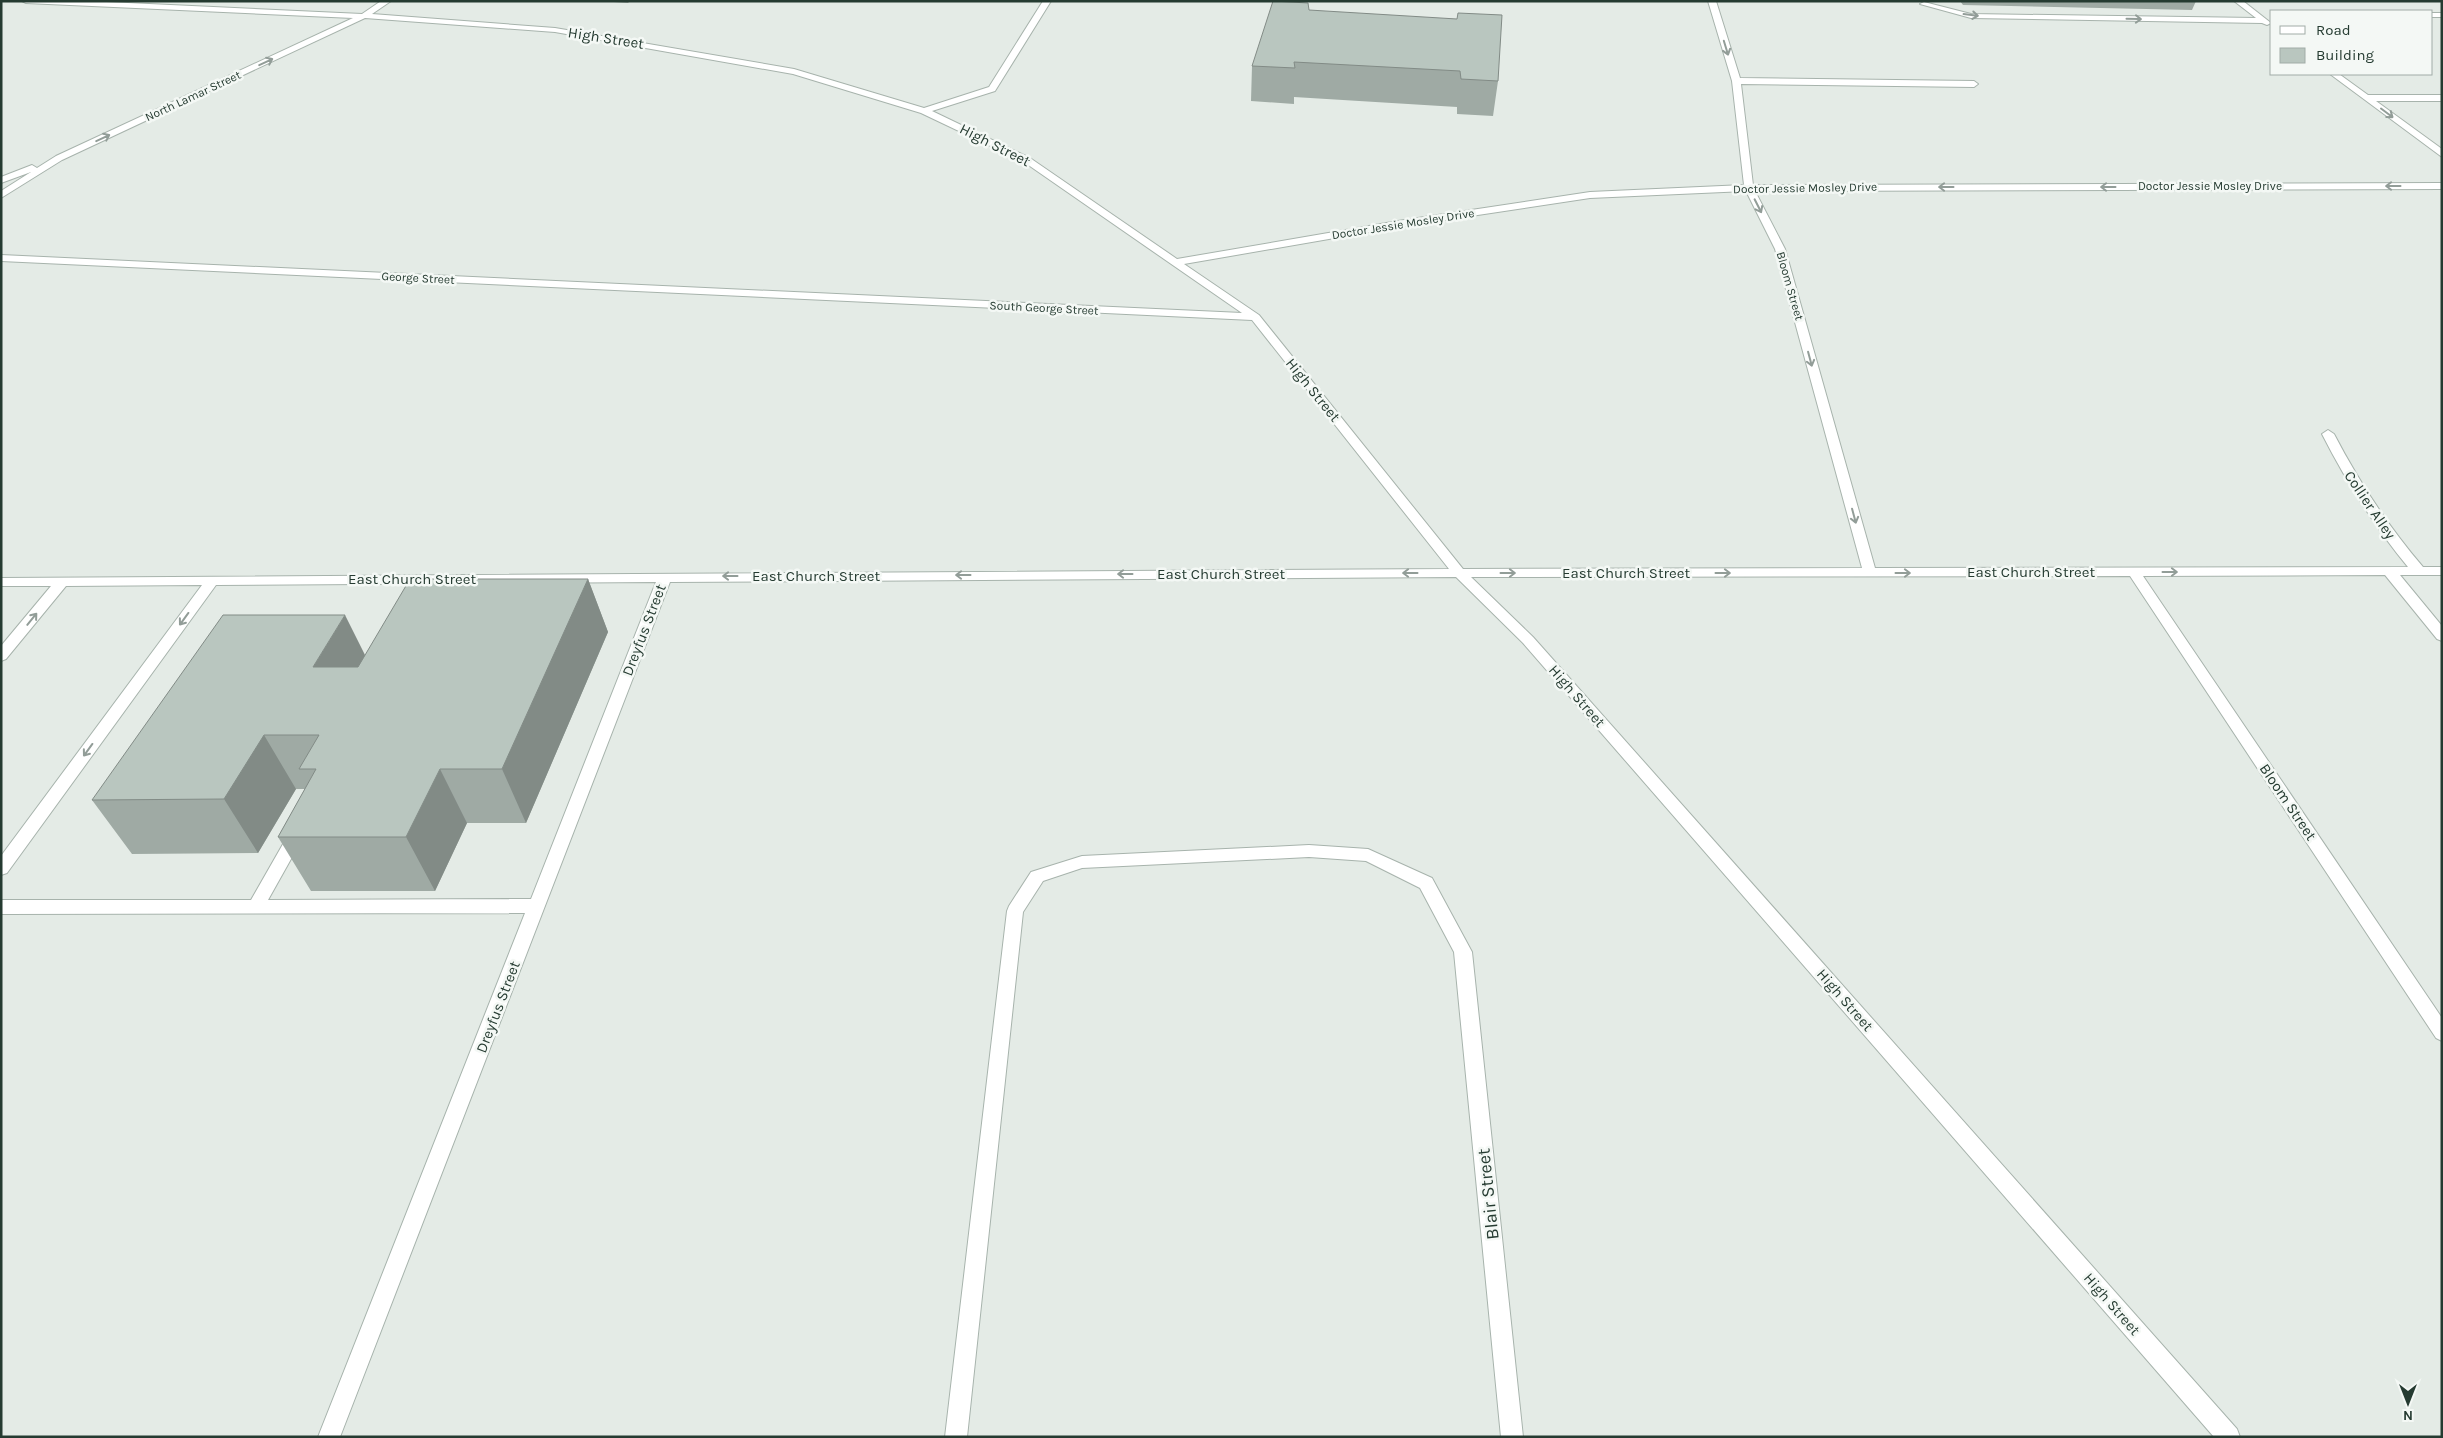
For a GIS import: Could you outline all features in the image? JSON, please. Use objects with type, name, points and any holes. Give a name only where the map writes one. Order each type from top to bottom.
[{"type":"street","name":"High Street","points":[[26,1],[364,16],[555,30],[794,72],[924,111],[1027,160],[1255,317],[1459,572],[1534,647],[2229,1437]]},
{"type":"street","name":"North Lamar Street","points":[[1,195],[59,158],[364,16],[386,1]]},
{"type":"street","points":[[924,111],[992,89],[1046,1]]},
{"type":"street","name":"Bloom Street","points":[[1712,1],[1736,81],[1749,188],[1780,249],[1870,573]]},
{"type":"street","points":[[2238,1],[2270,26]]},
{"type":"street","points":[[1924,4],[1971,16],[2261,19],[2270,17]]},
{"type":"street","points":[[2335,75],[2438,148],[2442,154]]},
{"type":"street","points":[[1736,81],[1974,84]]},
{"type":"street","points":[[2367,98],[2442,98]]},
{"type":"street","points":[[1,180],[59,158]]},
{"type":"street","name":"Doctor Jessie Mosley Drive","points":[[1174,262],[1398,224],[1590,195],[1749,188],[2442,186]]},
{"type":"street","name":"George Street","points":[[1,258],[834,299]]},
{"type":"street","name":"South George Street","points":[[834,299],[1255,317]]},
{"type":"street","name":"Collier Alley","points":[[2328,434],[2349,476],[2404,554],[2419,571]]},
{"type":"street","points":[[2389,571],[2442,636]]},
{"type":"street","name":"East Church Street","points":[[1,582],[1459,572],[2442,571]]},
{"type":"street","name":"Bloom Street","points":[[2134,572],[2442,1033]]},
{"type":"street","name":"Dreyfus Street","points":[[329,1437],[665,577]]},
{"type":"street","points":[[432,595],[441,579]]},
{"type":"street","points":[[1,869],[213,580]]},
{"type":"street","points":[[1,656],[63,581]]},
{"type":"street","points":[[256,907],[303,823]]},
{"type":"street","name":"Blair Street","points":[[956,1437],[1015,911],[1037,876],[1082,862],[1309,851],[1368,855],[1426,883],[1463,952],[1512,1437]]},
{"type":"street","points":[[1,908],[538,906]]},
{"type":"building","points":[[1273,1],[1308,3],[1309,10],[1457,19],[1458,13],[1502,15],[1498,81],[1461,79],[1460,71],[1294,62],[1295,68],[1252,66]]},
{"type":"building","points":[[410,579],[588,579],[502,769],[440,769],[406,837],[278,837],[316,769],[299,769],[319,735],[264,735],[224,799],[92,800],[223,615],[345,615],[313,667],[358,667]]}]
